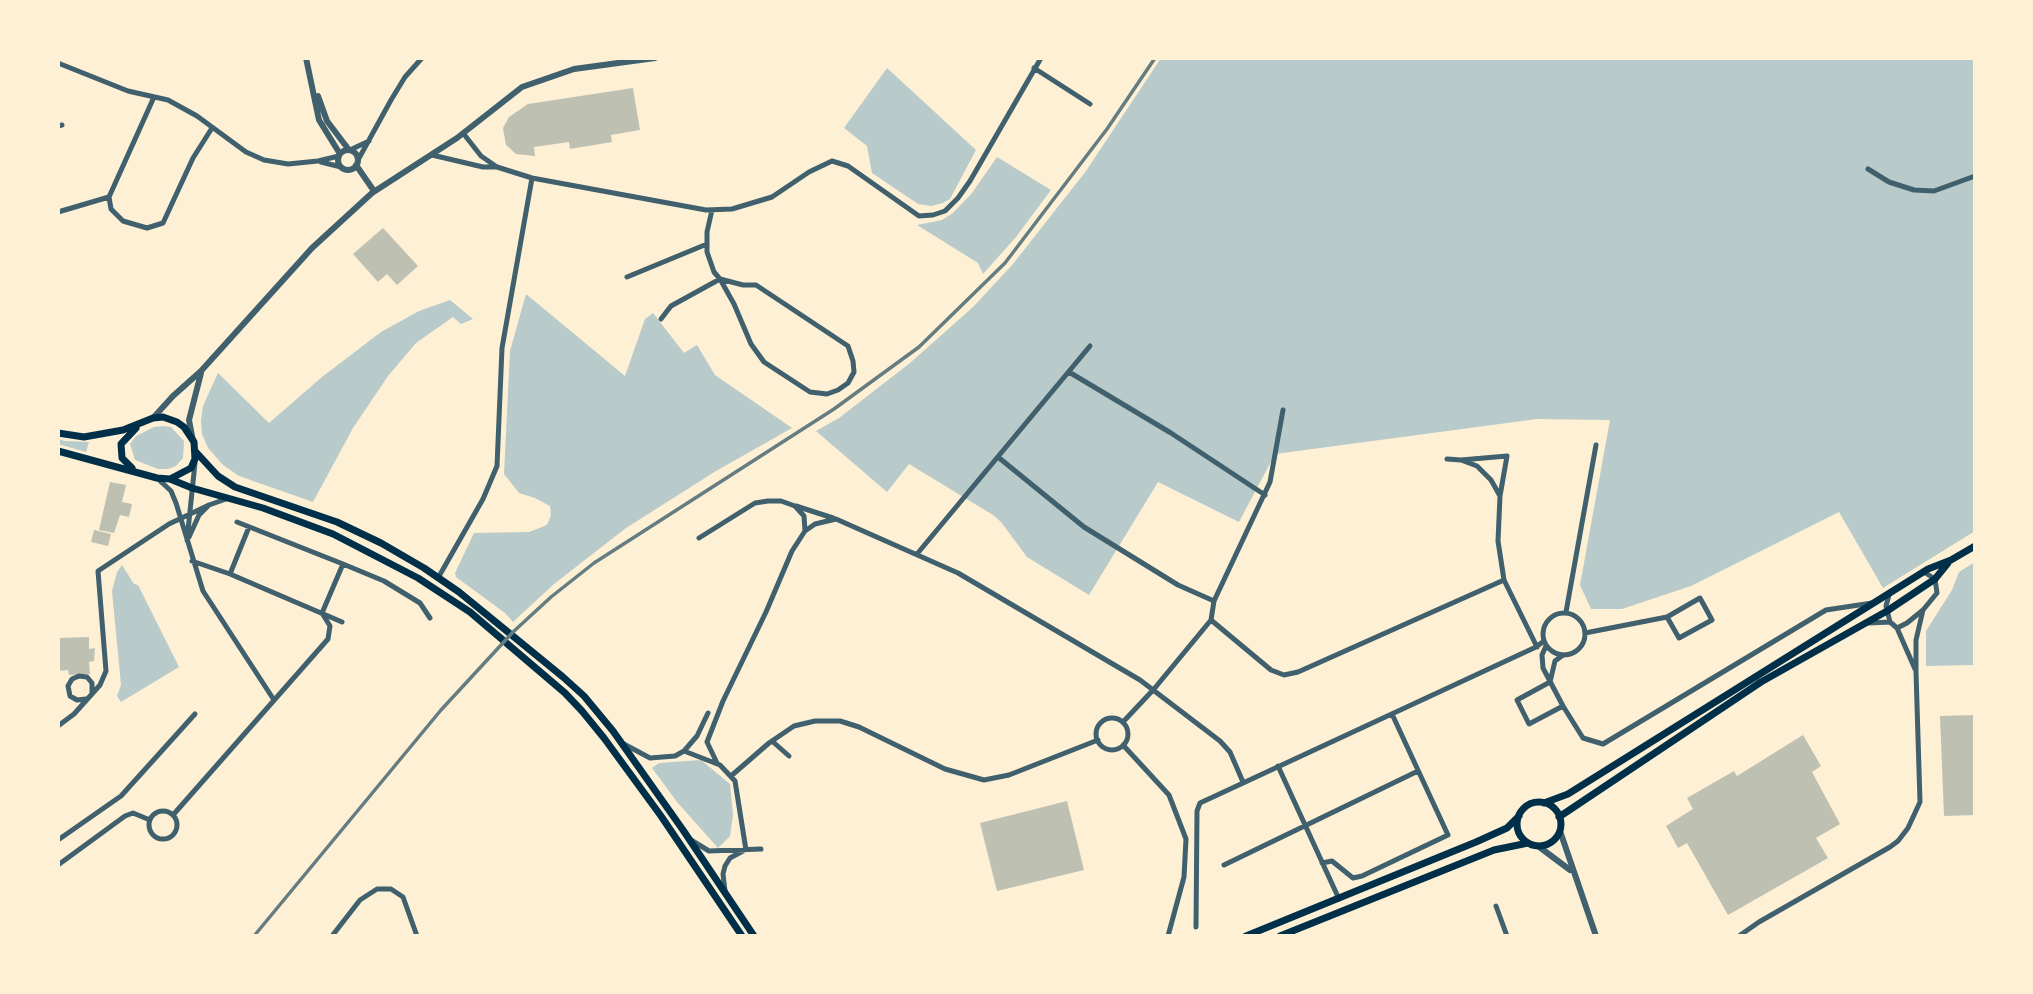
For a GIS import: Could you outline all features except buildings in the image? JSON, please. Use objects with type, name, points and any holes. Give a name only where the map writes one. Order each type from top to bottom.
[{"type":"main road","points":[[58,433],[84,437],[123,430],[153,418],[163,417],[177,422],[184,427],[195,451],[219,476],[236,487],[337,522],[381,543],[438,578],[502,627],[584,696],[622,742],[754,936]]},
{"type":"main road","points":[[137,471],[122,458],[121,444],[130,432],[145,422]]},
{"type":"main road","points":[[58,451],[157,478],[170,479],[327,531],[418,578],[470,612],[565,693],[604,738],[661,816],[742,936]]},
{"type":"main road","points":[[170,479],[191,468],[195,451]]},
{"type":"main road","points":[[1246,936],[1507,828],[1529,805],[1544,803],[1568,794],[1924,572],[1975,545]]},
{"type":"main road","points":[[1559,817],[1761,682],[1887,611],[1935,579],[1951,560]]},
{"type":"main road","points":[[1280,936],[1494,850],[1528,843],[1538,846],[1551,842],[1560,831],[1559,817],[1555,809],[1544,803]]},
{"type":"main road","points":[[1519,816],[1518,830],[1528,843]]},
{"type":"street","points":[[306,58],[319,120],[339,155],[341,167]]},
{"type":"street","points":[[318,161],[349,169],[357,163],[405,77],[422,58]]},
{"type":"street","points":[[153,418],[201,371],[312,248],[374,191],[432,155],[522,87],[574,69],[655,58]]},
{"type":"street","points":[[463,133],[481,156],[497,167],[532,178],[712,210],[732,209],[772,197],[832,161],[848,166],[919,216],[944,211],[958,198],[1041,58]]},
{"type":"street","points":[[58,63],[128,91],[178,105],[246,152],[264,160],[288,164],[318,161],[369,141]]},
{"type":"street","points":[[1034,68],[1090,104]]},
{"type":"street","points":[[311,78],[327,121],[349,150],[357,155],[357,163],[374,191]]},
{"type":"street","points":[[154,97],[109,197],[111,209],[123,221],[147,228],[163,223],[193,158],[212,128]]},
{"type":"street","points":[[432,155],[483,167],[497,167]]},
{"type":"street","points":[[1868,169],[1889,183],[1914,190],[1934,191],[1975,176]]},
{"type":"street","points":[[438,578],[484,499],[497,466],[502,348],[532,178]]},
{"type":"street","points":[[58,212],[109,197]]},
{"type":"street","points":[[661,319],[671,306],[720,279],[743,285],[756,285],[848,346],[854,372],[848,383],[827,394],[810,392],[764,362],[751,344],[720,279],[714,272],[707,252],[712,210]]},
{"type":"street","points":[[627,277],[707,244]]},
{"type":"street","points":[[917,554],[1090,346]]},
{"type":"street","points":[[186,543],[195,451],[190,420],[201,371]]},
{"type":"street","points":[[1069,372],[1171,433],[1265,495]]},
{"type":"street","points":[[1123,722],[1154,690],[1211,620],[1214,601],[1265,495],[1274,466],[1283,410]]},
{"type":"street","points":[[1566,612],[1596,445]]},
{"type":"street","points":[[1447,459],[1507,456],[1500,496],[1498,541],[1504,580],[1542,655]]},
{"type":"street","points":[[998,457],[1084,527],[1178,585],[1214,601]]},
{"type":"street","points":[[1461,460],[1477,466],[1491,480],[1500,496]]},
{"type":"street","points":[[157,478],[171,491],[203,591],[274,700]]},
{"type":"street","points":[[58,726],[74,714],[104,678],[107,665],[98,570],[180,518],[230,498]]},
{"type":"street","points":[[699,538],[755,503],[781,501],[836,519],[917,554],[984,586],[1154,690],[1220,741],[1230,752],[1243,782]]},
{"type":"street","points":[[186,543],[199,515],[209,505]]},
{"type":"street","points":[[794,506],[804,516],[805,531]]},
{"type":"street","points":[[716,763],[707,742],[792,551],[805,531],[815,524],[836,519]]},
{"type":"street","points":[[237,522],[384,581],[420,603],[430,618]]},
{"type":"street","points":[[230,574],[249,527]]},
{"type":"street","points":[[192,561],[230,574],[342,622]]},
{"type":"street","points":[[322,613],[344,564]]},
{"type":"street","points":[[1897,628],[1923,610],[1937,593],[1935,579],[1924,572]]},
{"type":"street","points":[[1211,620],[1271,670],[1284,675],[1310,667],[1504,580]]},
{"type":"street","points":[[1889,595],[1887,611],[1890,622],[1897,628],[1916,672]]},
{"type":"street","points":[[1585,633],[1667,617],[1700,598],[1712,620],[1679,638],[1667,617]]},
{"type":"street","points":[[1545,643],[1543,668],[1563,706],[1584,738],[1604,744],[1826,610],[1879,601]]},
{"type":"street","points":[[1740,936],[1759,922],[1880,853],[1898,841],[1908,828],[1920,802],[1916,640],[1923,610]]},
{"type":"street","points":[[1563,655],[1550,650],[1542,633],[1546,621],[1553,615],[1566,612],[1577,617],[1583,624],[1585,633],[1582,646],[1555,662],[1550,682],[1517,700],[1529,723],[1563,706]]},
{"type":"street","points":[[173,815],[328,639],[330,626],[322,613]]},
{"type":"street","points":[[1866,623],[1890,622]]},
{"type":"street","points":[[1196,927],[1199,803],[1545,643]]},
{"type":"street","points":[[82,676],[89,679],[93,688],[90,697],[79,701],[72,698],[68,688],[72,679],[82,676]]},
{"type":"street","points":[[622,742],[649,758],[665,758],[684,751],[697,736],[708,713]]},
{"type":"street","points":[[58,840],[121,796],[195,714]]},
{"type":"street","points":[[1322,863],[1332,861],[1353,878],[1362,876],[1448,835],[1392,714]]},
{"type":"street","points":[[1114,718],[1123,722],[1128,736],[1123,745],[1109,749],[1098,740],[1097,730],[1103,721],[1114,718]]},
{"type":"street","points":[[731,776],[794,726],[814,721],[840,720],[945,769],[984,780],[1009,775],[1098,740]]},
{"type":"street","points":[[772,741],[789,756]]},
{"type":"street","points":[[1123,745],[1169,795],[1186,839],[1184,877],[1168,936]]},
{"type":"street","points":[[684,751],[716,763],[735,781],[746,850]]},
{"type":"street","points":[[1278,766],[1339,899]]},
{"type":"street","points":[[1224,865],[1418,771]]},
{"type":"street","points":[[169,812],[177,823],[176,829],[171,836],[160,838],[152,834],[150,820],[155,813],[169,812]]},
{"type":"street","points":[[58,864],[125,816],[133,813],[150,820]]},
{"type":"street","points":[[1560,831],[1596,936]]},
{"type":"street","points":[[688,838],[709,851],[761,849]]},
{"type":"street","points":[[1538,846],[1572,872]]},
{"type":"street","points":[[726,894],[723,874],[725,866],[730,859],[746,850]]},
{"type":"street","points":[[332,936],[360,900],[377,889],[391,889],[404,897],[417,936]]},
{"type":"street","points":[[1496,906],[1507,936]]},
{"type":"shaded area","points":[[1161,58],[1975,58],[1975,531],[1883,588],[1839,512],[1691,586],[1622,609],[1591,609],[1580,585],[1610,420],[1537,419],[1275,454],[1239,522],[1158,482],[1089,595],[1027,557],[993,515],[909,464],[887,492],[816,431],[839,418],[910,363],[973,307],[1013,264],[1086,171]]},
{"type":"shaded area","points":[[887,68],[976,150],[950,199],[943,203],[931,206],[918,204],[872,173],[867,146],[844,128]]},
{"type":"shaded area","points":[[997,157],[1051,190],[1016,237],[983,274],[978,263],[917,225],[942,220],[953,213],[972,193]]},
{"type":"shaded area","points":[[526,294],[625,376],[645,319],[653,313],[684,353],[697,345],[715,375],[792,428],[716,471],[626,528],[554,584],[513,622],[505,613],[456,577],[455,573],[474,533],[529,532],[547,525],[551,515],[550,506],[519,493],[504,474],[510,351]]},
{"type":"shaded area","points":[[450,300],[473,319],[461,324],[453,317],[416,343],[388,376],[353,428],[313,502],[239,476],[223,465],[208,448],[202,434],[203,406],[218,373],[269,423],[322,377],[381,332],[419,311]]},
{"type":"shaded area","points":[[154,427],[171,427],[184,441],[183,458],[176,466],[168,469],[158,469],[135,460],[130,444],[136,436]]},
{"type":"shaded area","points":[[58,439],[89,442],[86,452],[58,444]]},
{"type":"shaded area","points":[[1975,562],[1975,665],[1926,666],[1926,631],[1952,590],[1959,572]]},
{"type":"shaded area","points":[[122,565],[134,584],[138,585],[179,667],[121,702],[117,696],[121,685],[112,591],[117,572]]},
{"type":"shaded area","points":[[701,760],[730,784],[733,815],[730,836],[718,848],[677,802],[652,768],[659,763]]},
{"type":"railway","points":[[254,936],[441,710],[513,632],[551,597],[594,563],[834,409],[919,347],[1005,263],[1107,129],[1155,58]]}]
